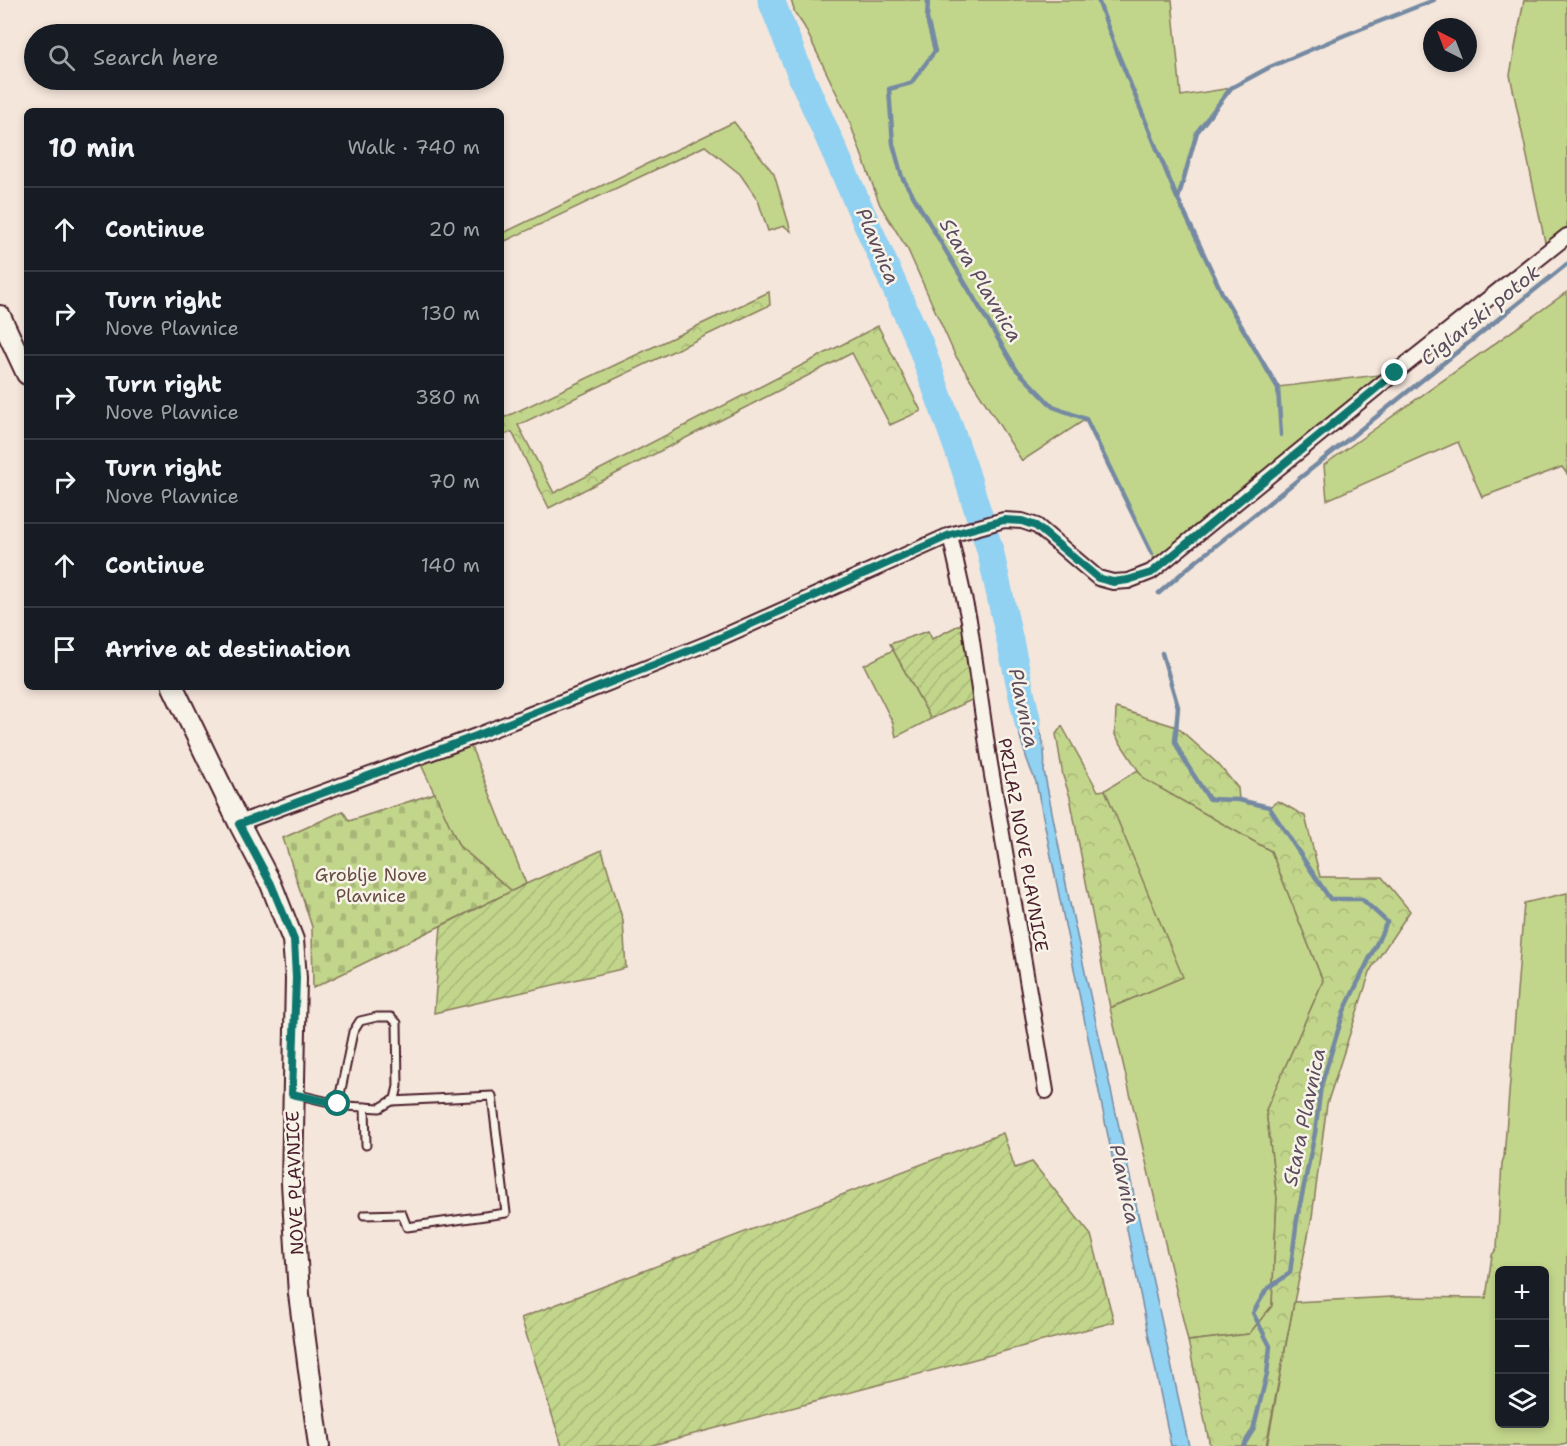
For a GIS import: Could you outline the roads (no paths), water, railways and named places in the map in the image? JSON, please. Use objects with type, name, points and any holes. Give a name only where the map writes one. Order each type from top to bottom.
[{"type":"street","points":[[239,824],[476,736],[711,642],[957,533],[1004,520],[1022,521],[1036,526],[1098,578],[1113,582],[1151,573],[1395,373],[1567,236]]},
{"type":"street","points":[[0,316],[24,368]]},
{"type":"street","name":"PRILAZ NOVE PLAVNICE","points":[[957,533],[992,775],[1046,1090]]},
{"type":"street","name":"NOVE PLAVNICE","points":[[174,690],[239,824],[271,884],[294,940],[296,978],[292,1183],[299,1294],[319,1446]]},
{"type":"lane","points":[[292,1094],[338,1104],[380,1108],[395,1099],[398,1086],[397,1023],[391,1017],[377,1017],[360,1022],[353,1032],[338,1104]]},
{"type":"lane","points":[[364,1215],[402,1214],[407,1227],[506,1213],[492,1096],[392,1101]]},
{"type":"lane","points":[[366,1107],[366,1144]]},
{"type":"water","points":[[1021,689],[1032,706],[1040,728],[1045,761],[1044,771],[1069,899],[1189,1446],[1171,1446],[1036,782],[1018,728],[1014,694]]},
{"type":"waterway","name":"Plavnica","points":[[771,0],[802,78],[920,344],[964,467],[990,550],[1028,723]]},
{"type":"waterway","name":"Stara Plavnica","points":[[928,0],[927,19],[935,51],[911,83],[889,89],[893,144],[902,177],[1016,369],[1053,407],[1086,419],[1152,554]]},
{"type":"waterway","points":[[1098,0],[1177,198]]},
{"type":"waterway","points":[[1281,435],[1278,388],[1223,295],[1178,199],[1197,132],[1231,88],[1270,67],[1434,0]]},
{"type":"waterway","name":"Ciglarski potok","points":[[1159,593],[1567,264]]},
{"type":"waterway","name":"Stara Plavnica","points":[[1162,653],[1178,707],[1175,742],[1209,799],[1239,800],[1269,807],[1330,899],[1362,899],[1387,922],[1344,1011],[1321,1086],[1315,1133],[1297,1219],[1290,1273],[1266,1290],[1253,1313],[1270,1346],[1267,1374],[1253,1430],[1243,1446]]},
{"type":"park label","name":"Groblje Nove Plavnice","points":[[371,885]]}]
